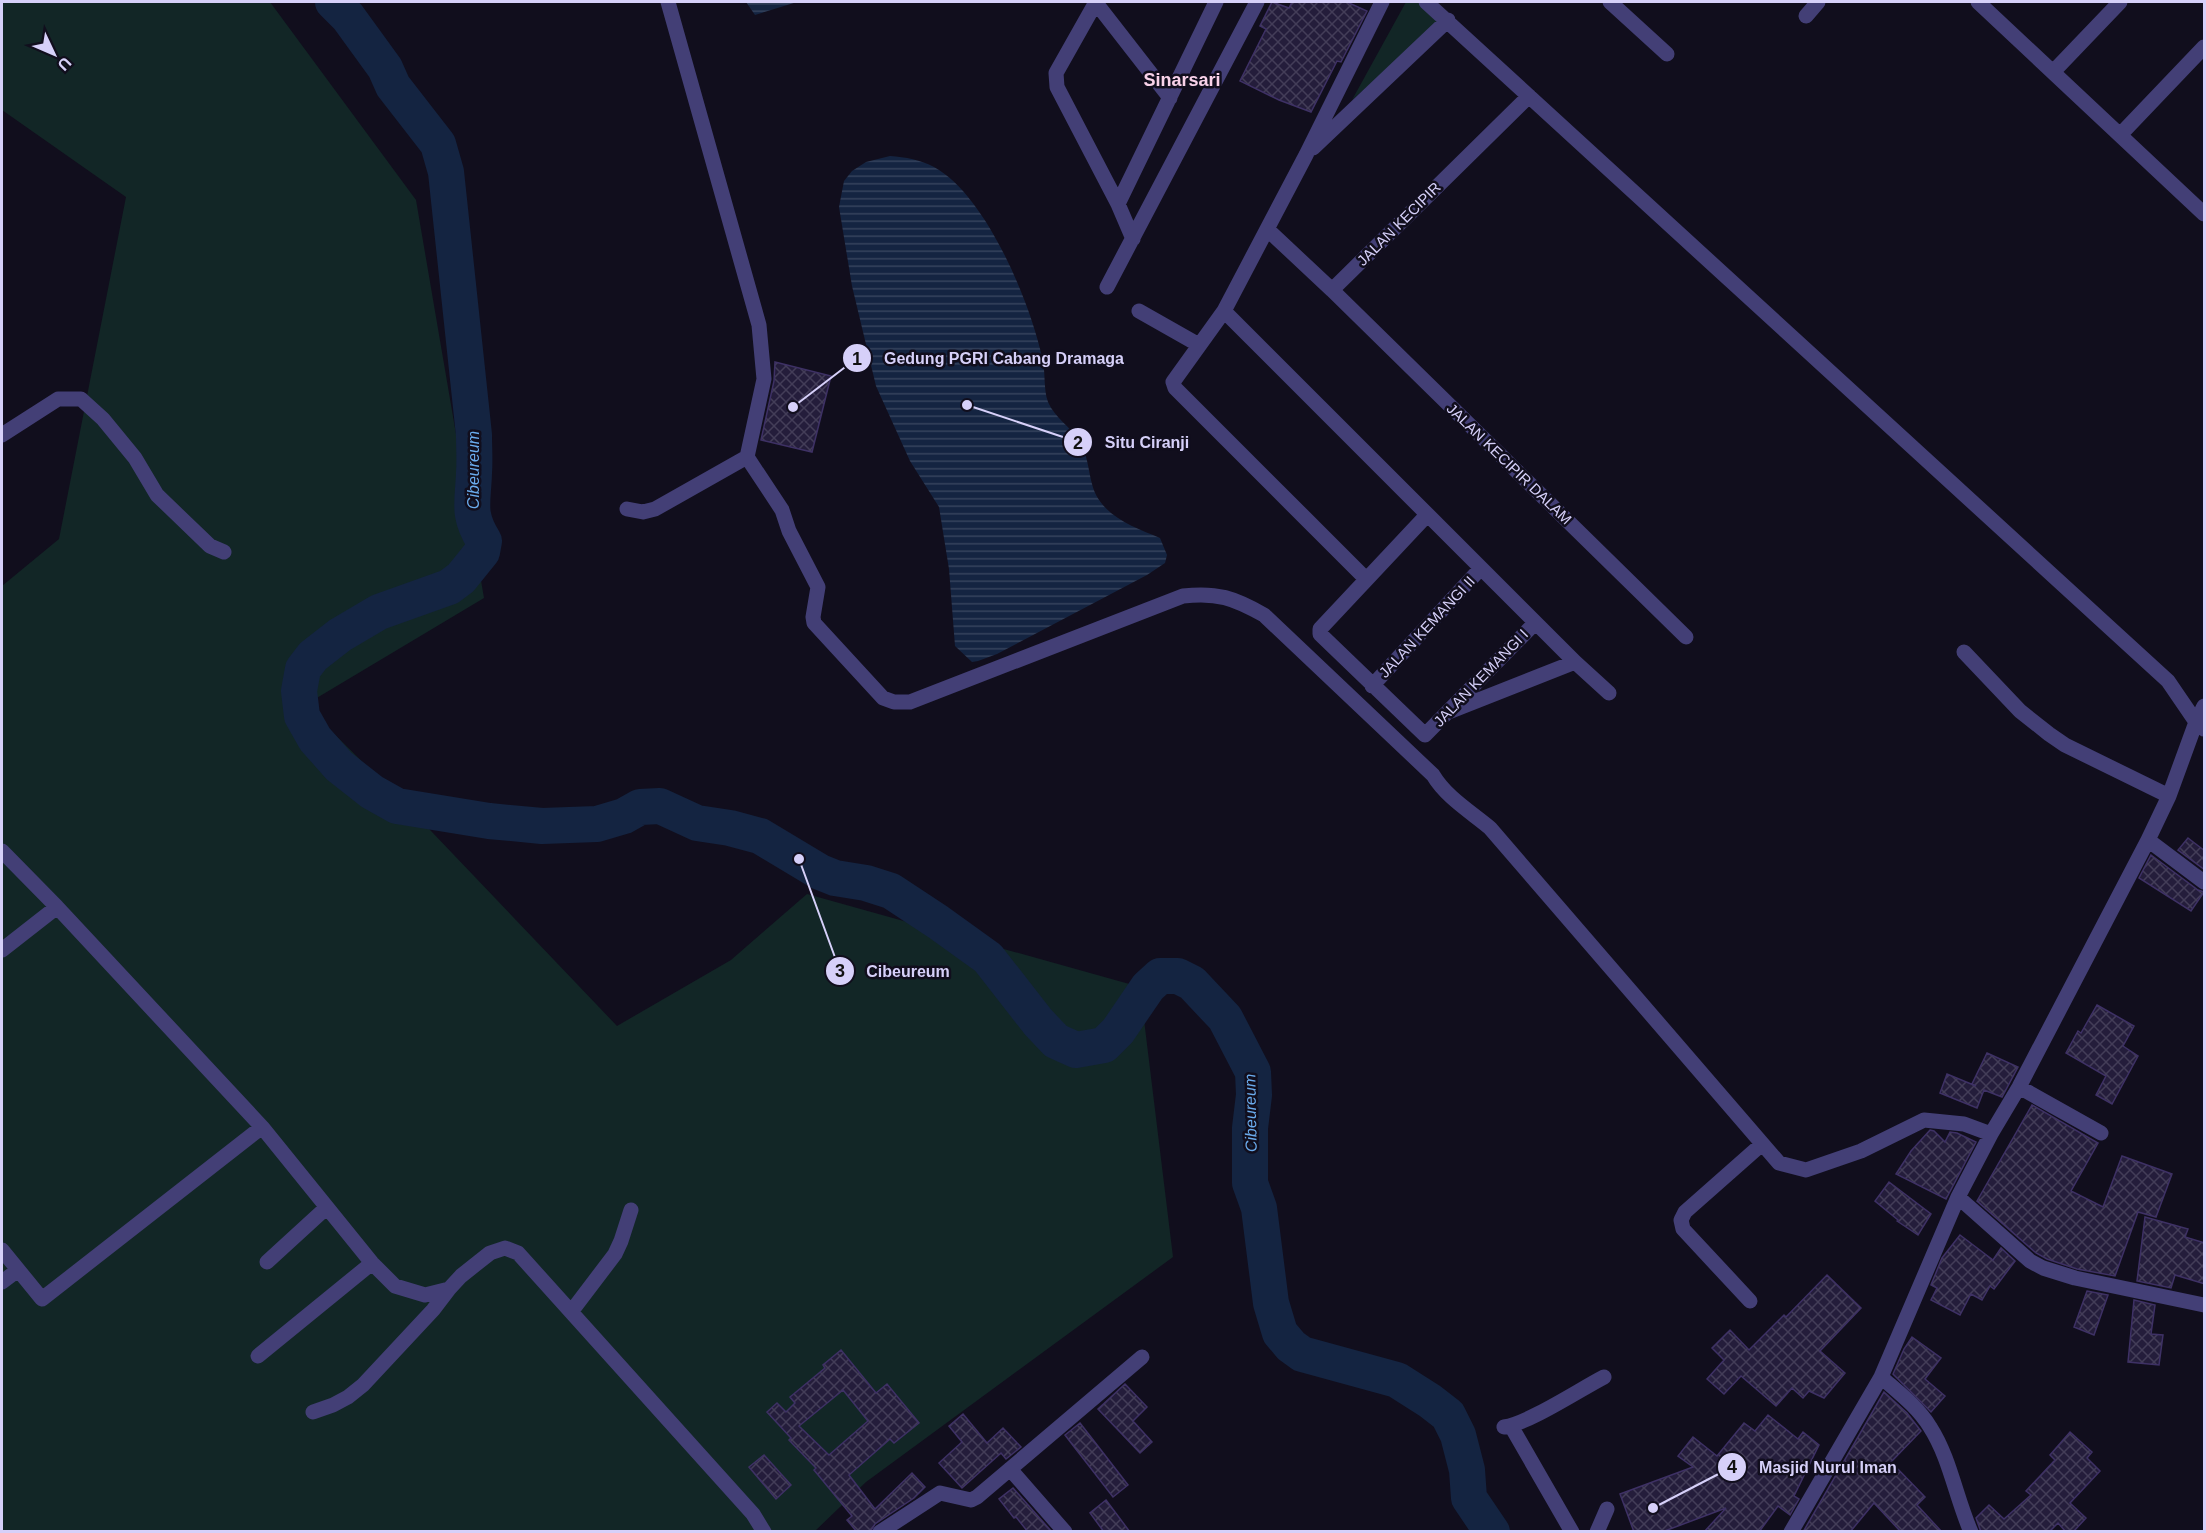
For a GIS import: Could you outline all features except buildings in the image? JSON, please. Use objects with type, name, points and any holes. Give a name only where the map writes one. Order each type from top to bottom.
[{"type":"street","points":[[668,2],[759,325],[764,379],[747,457],[782,510],[789,531],[818,587],[814,623],[883,698],[894,702],[910,702],[1183,596],[1203,593],[1222,595],[1264,615],[1433,775],[1460,804],[1490,828],[1779,1163],[1806,1170],[1861,1151],[1924,1120],[1964,1124],[1991,1134]]},
{"type":"street","points":[[1133,239],[1118,204],[1055,80],[1056,73],[1096,2],[1170,98]]},
{"type":"street","points":[[1118,204],[1216,2]]},
{"type":"street","points":[[1107,287],[1257,2]]},
{"type":"street","points":[[1366,579],[1175,388],[1174,380],[1224,311],[1268,230],[1382,2]]},
{"type":"street","points":[[1426,2],[2168,681],[2200,725]]},
{"type":"street","points":[[1610,2],[1667,54]]},
{"type":"street","points":[[1806,16],[1818,2]]},
{"type":"street","points":[[2053,72],[2120,2]]},
{"type":"street","points":[[1984,4],[2205,214]]},
{"type":"street","points":[[1306,155],[1448,20]]},
{"type":"street","points":[[2120,135],[2205,46]]},
{"type":"street","name":"JALAN KECIPIR","points":[[1332,290],[1529,96]]},
{"type":"street","points":[[1268,230],[1332,290]]},
{"type":"street","name":"JALAN KECIPIR DALAM","points":[[1332,290],[1686,637]]},
{"type":"street","points":[[1139,311],[1199,345]]},
{"type":"street","points":[[1224,311],[1535,623],[1609,693]]},
{"type":"street","points":[[2,435],[58,399],[81,399],[103,419],[135,458],[157,495],[210,546],[224,552]]},
{"type":"street","points":[[627,509],[643,512],[655,509],[747,457]]},
{"type":"street","points":[[1372,686],[1319,632],[1427,515]]},
{"type":"street","name":"JALAN KEMANGI II","points":[[1372,686],[1481,568]]},
{"type":"street","name":"JALAN KEMANGI I","points":[[1372,686],[1425,735],[1535,623]]},
{"type":"street","points":[[1964,652],[2020,711],[2057,739],[2169,796]]},
{"type":"street","points":[[1451,711],[1575,662]]},
{"type":"street","points":[[1791,1532],[1881,1377],[1958,1197],[2019,1087],[2148,840],[2200,725],[2205,706]]},
{"type":"street","points":[[2148,840],[2205,882]]},
{"type":"street","points":[[2,851],[262,1127],[372,1263],[396,1286],[411,1292],[425,1295],[449,1289]]},
{"type":"street","points":[[2,950],[57,907]]},
{"type":"street","points":[[2019,1087],[2101,1132]]},
{"type":"street","points":[[2,1250],[42,1299],[262,1127]]},
{"type":"street","points":[[1750,1301],[1683,1228],[1681,1220],[1685,1212],[1762,1144]]},
{"type":"street","points":[[1958,1197],[2030,1260],[2043,1268],[2075,1278],[2205,1305]]},
{"type":"street","points":[[267,1262],[326,1208]]},
{"type":"street","points":[[571,1312],[615,1254],[631,1210]]},
{"type":"street","points":[[313,1412],[333,1405],[363,1384],[433,1310],[461,1276],[490,1253],[505,1248],[518,1253],[753,1514],[764,1532]]},
{"type":"street","points":[[258,1356],[372,1263]]},
{"type":"street","points":[[2,1282],[18,1270]]},
{"type":"street","points":[[880,1532],[940,1493],[971,1500],[977,1497],[1142,1357]]},
{"type":"street","points":[[1572,1532],[1508,1426],[1604,1377]]},
{"type":"street","points":[[1881,1377],[1922,1416],[1931,1428],[1971,1532]]},
{"type":"street","points":[[1010,1469],[1065,1532]]},
{"type":"street","points":[[1597,1532],[1607,1509]]},
{"type":"green space","points":[[2,2],[270,2],[416,200],[484,598],[305,705],[411,810],[617,1026],[731,960],[807,894],[1140,987],[1173,1257],[866,1482],[815,1531],[2,1531],[2,586],[59,539],[126,197],[2,110]]},
{"type":"green space","points":[[1406,2],[1419,2],[1441,22],[1352,100]]},
{"type":"water","points":[[746,2],[797,2],[755,15]]},
{"type":"water","points":[[890,156],[913,159],[934,167],[953,181],[988,225],[1016,280],[1036,334],[1044,368],[1048,402],[1082,446],[1096,495],[1102,504],[1119,519],[1160,538],[1167,555],[1165,563],[1147,575],[997,654],[978,661],[972,662],[955,646],[949,569],[939,507],[910,461],[876,386],[852,286],[839,207],[844,181],[852,171],[866,162]]},
{"type":"waterway","name":"Cibeureum","points":[[333,2],[348,17],[385,68],[393,86],[438,144],[446,172],[474,435],[472,508],[475,523],[484,541],[482,552],[461,578],[449,587],[379,612],[340,635],[313,656],[303,669],[299,691],[302,716],[315,739],[339,766],[372,792],[397,806],[489,821],[542,826],[597,824],[624,816],[640,807],[660,806],[697,823],[760,836],[820,872],[835,878],[866,883],[891,891],[938,922],[988,958],[1038,1022],[1056,1041],[1076,1050],[1104,1045],[1118,1031],[1148,987],[1160,976],[1178,976],[1192,983],[1225,1018],[1253,1072],[1250,1183],[1259,1208],[1271,1303],[1280,1333],[1291,1346],[1302,1354],[1397,1380],[1448,1415],[1458,1435],[1467,1470],[1469,1498],[1492,1532]]},
{"type":"place","name":"Situ Ciranji","points":[[967,405]]},
{"type":"place","name":"Gedung PGRI Cabang Dramaga","points":[[793,407]]},
{"type":"place","name":"Cibeureum","points":[[799,859]]},
{"type":"place","name":"Masjid Nurul Iman","points":[[1653,1508]]},
{"type":"district","name":"Sinarsari","points":[[1182,80]]}]
